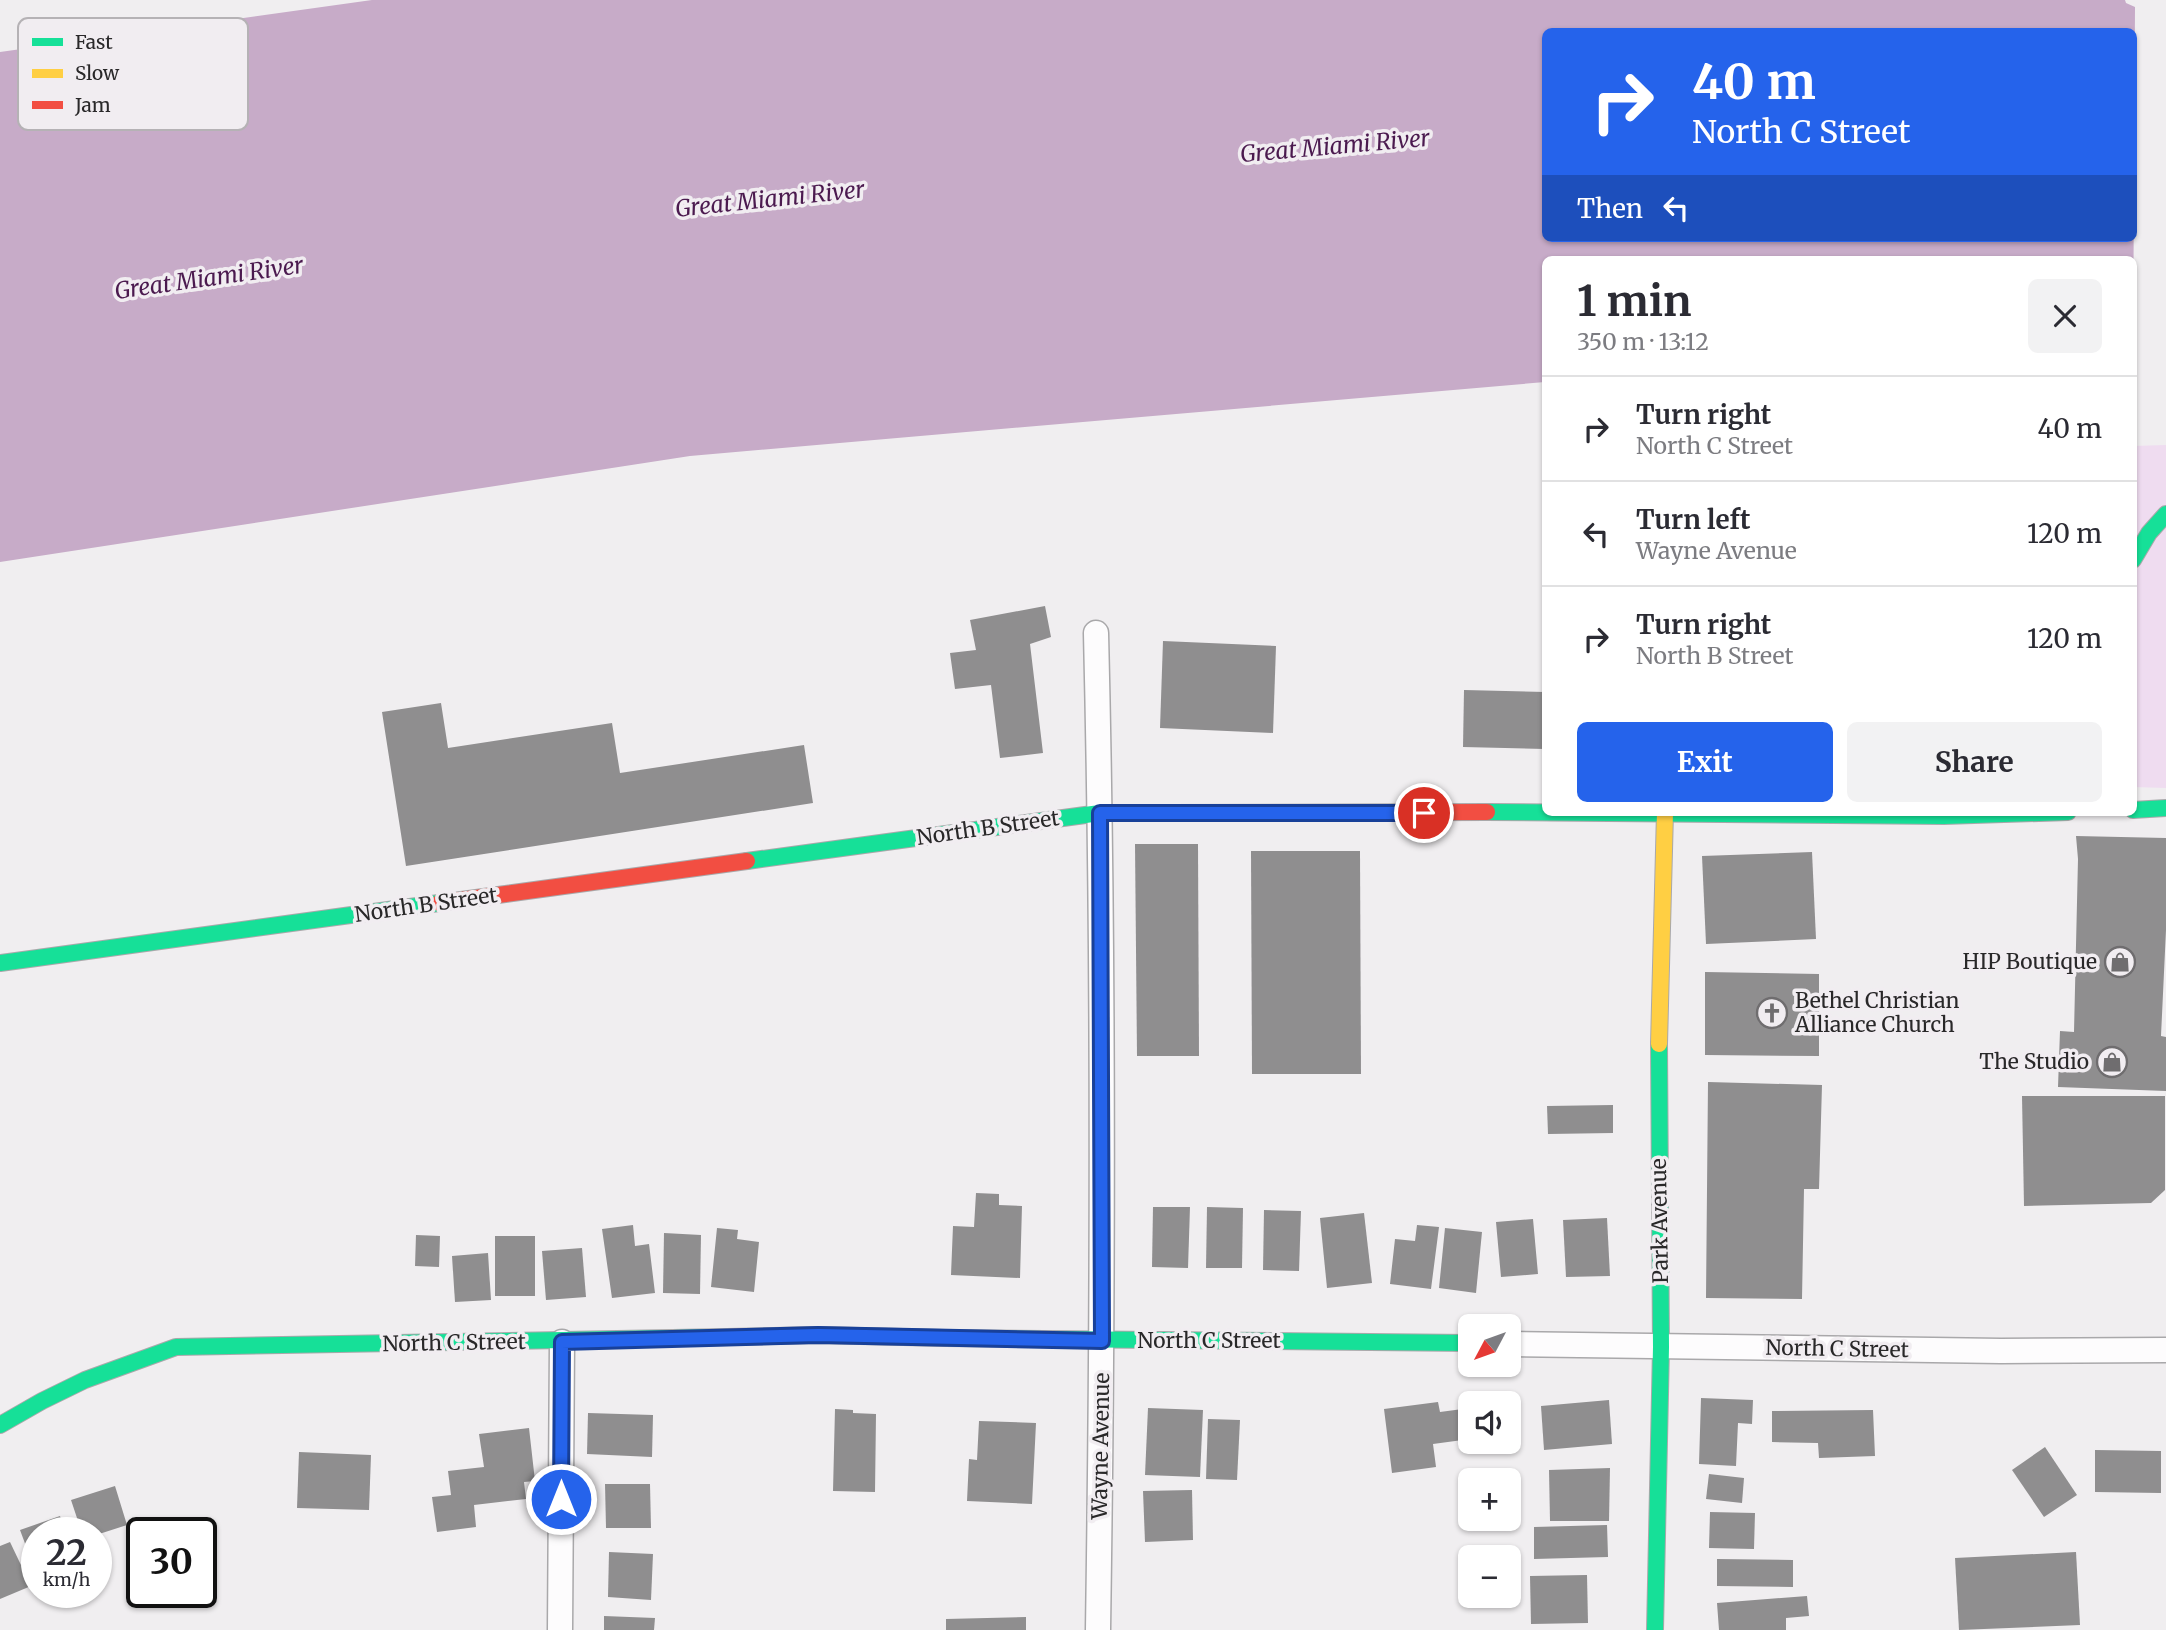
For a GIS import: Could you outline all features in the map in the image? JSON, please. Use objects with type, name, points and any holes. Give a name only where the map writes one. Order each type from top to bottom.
[{"type":"main road","points":[[2137,553],[2149,533],[2166,514]]},
{"type":"main road","points":[[2137,810],[2166,808]]},
{"type":"main road","name":"North B Street","points":[[0,963],[1100,813],[1542,812]]},
{"type":"main road","name":"Park Avenue","points":[[1655,1630],[1661,1347],[1658,1073],[1665,816]]},
{"type":"main road","name":"North B Street","points":[[1888,816],[1969,816]]},
{"type":"main road","name":"North C Street","points":[[0,1425],[75,1383],[176,1348],[818,1335],[1102,1341],[1458,1343]]},
{"type":"street","name":"Wayne Avenue","points":[[1096,633],[1100,813],[1102,1341],[1098,1630]]},
{"type":"street","points":[[560,1630],[562,1342]]},
{"type":"street","name":"North C Street","points":[[1521,1344],[2001,1351],[2166,1350]]},
{"type":"shaded area","points":[[2166,445],[2166,788],[2137,787],[2137,446]]},
{"type":"water","name":"Great Miami River","points":[[372,0],[2166,0],[2137,310],[2137,256],[1542,256],[1542,382],[690,456],[0,562],[0,52],[18,49],[18,130],[248,130],[248,18],[243,18]]},
{"type":"pier","points":[[2125,0],[2166,0],[2166,356],[2137,357],[2137,256],[2134,256],[2134,242],[2137,242],[2137,28],[2135,28],[2135,7]]},
{"type":"building","points":[[1045,606],[1051,637],[1030,644],[1043,753],[1000,758],[991,685],[955,689],[950,653],[976,650],[970,620]]},
{"type":"building","points":[[1163,641],[1276,646],[1273,733],[1160,728]]},
{"type":"building","points":[[1464,690],[1542,692],[1542,749],[1463,747]]},
{"type":"building","points":[[441,703],[448,748],[612,723],[620,773],[804,745],[813,803],[406,866],[382,712]]},
{"type":"building","points":[[2076,836],[2166,838],[2166,930],[2161,1036],[2166,1037],[2166,1091],[2058,1087],[2060,1031],[2074,1032],[2078,859]]},
{"type":"building","points":[[1135,844],[1198,844],[1199,1056],[1137,1056]]},
{"type":"building","points":[[1251,851],[1360,851],[1361,1074],[1252,1074]]},
{"type":"building","points":[[1812,852],[1816,939],[1706,944],[1702,856]]},
{"type":"building","points":[[1705,972],[1819,974],[1819,1056],[1705,1055]]},
{"type":"building","points":[[1708,1082],[1822,1085],[1819,1189],[1804,1189],[1802,1299],[1706,1298]]},
{"type":"building","points":[[2022,1096],[2165,1096],[2165,1190],[2151,1203],[2024,1206]]},
{"type":"building","points":[[1613,1105],[1613,1133],[1548,1134],[1547,1106]]},
{"type":"building","points":[[976,1193],[999,1194],[999,1205],[1022,1206],[1020,1278],[951,1275],[953,1226],[974,1227]]},
{"type":"building","points":[[1153,1207],[1190,1207],[1188,1268],[1152,1267]]},
{"type":"building","points":[[1207,1207],[1243,1208],[1242,1268],[1206,1268]]},
{"type":"building","points":[[1264,1210],[1301,1211],[1299,1271],[1263,1270]]},
{"type":"building","points":[[1364,1213],[1372,1283],[1327,1288],[1320,1218]]},
{"type":"building","points":[[1607,1218],[1610,1276],[1566,1277],[1563,1220]]},
{"type":"building","points":[[1533,1219],[1538,1274],[1501,1277],[1496,1222]]},
{"type":"building","points":[[633,1225],[635,1246],[649,1244],[655,1293],[612,1298],[602,1229]]},
{"type":"building","points":[[1417,1225],[1439,1227],[1431,1289],[1390,1284],[1395,1239],[1415,1241]]},
{"type":"building","points":[[717,1228],[738,1230],[737,1239],[759,1242],[754,1292],[711,1287]]},
{"type":"building","points":[[1445,1228],[1482,1232],[1476,1293],[1439,1288]]},
{"type":"building","points":[[664,1233],[701,1235],[700,1294],[663,1293]]},
{"type":"building","points":[[416,1235],[440,1236],[439,1267],[415,1266]]},
{"type":"building","points":[[495,1236],[535,1236],[535,1296],[495,1296]]},
{"type":"building","points":[[582,1248],[586,1297],[546,1300],[542,1251]]},
{"type":"building","points":[[488,1253],[491,1300],[455,1302],[452,1256]]},
{"type":"building","points":[[1701,1398],[1753,1400],[1752,1424],[1738,1423],[1736,1466],[1699,1464]]},
{"type":"building","points":[[1609,1400],[1612,1444],[1544,1450],[1541,1406]]},
{"type":"building","points":[[1438,1402],[1440,1412],[1458,1410],[1458,1441],[1433,1444],[1436,1467],[1392,1473],[1384,1409]]},
{"type":"building","points":[[1148,1408],[1203,1410],[1200,1477],[1145,1475]]},
{"type":"building","points":[[835,1409],[876,1414],[875,1492],[833,1491]]},
{"type":"building","points":[[1873,1410],[1875,1456],[1819,1458],[1818,1443],[1772,1442],[1772,1411]]},
{"type":"building","points":[[588,1413],[653,1415],[652,1457],[587,1454]]},
{"type":"building","points":[[1208,1419],[1240,1420],[1237,1480],[1206,1479]]},
{"type":"building","points":[[979,1421],[1036,1423],[1032,1504],[967,1501],[969,1459],[977,1460]]},
{"type":"building","points":[[529,1428],[535,1481],[524,1482],[526,1499],[474,1505],[476,1527],[437,1532],[432,1497],[451,1495],[448,1471],[484,1467],[479,1434]]},
{"type":"building","points":[[2045,1447],[2077,1495],[2044,1517],[2012,1470]]},
{"type":"building","points":[[2095,1450],[2161,1451],[2161,1493],[2095,1492]]},
{"type":"building","points":[[299,1452],[371,1455],[369,1510],[297,1508]]},
{"type":"building","points":[[1610,1468],[1609,1521],[1550,1521],[1549,1470]]},
{"type":"building","points":[[1709,1474],[1744,1478],[1742,1503],[1706,1499]]},
{"type":"building","points":[[605,1484],[650,1484],[651,1528],[606,1528]]},
{"type":"building","points":[[115,1486],[126,1525],[112,1530],[112,1517],[77,1517],[71,1500]]},
{"type":"building","points":[[1192,1490],[1193,1540],[1145,1542],[1143,1491]]},
{"type":"building","points":[[1710,1512],[1755,1513],[1754,1549],[1709,1548]]},
{"type":"building","points":[[1607,1525],[1608,1557],[1534,1559],[1534,1527]]},
{"type":"building","points":[[10,1542],[21,1565],[21,1590],[0,1599],[0,1546]]},
{"type":"building","points":[[609,1552],[653,1554],[651,1600],[608,1597]]},
{"type":"building","points":[[2076,1552],[2080,1625],[1959,1630],[1955,1558]]},
{"type":"building","points":[[1717,1559],[1793,1560],[1793,1587],[1717,1586]]},
{"type":"building","points":[[1587,1575],[1588,1623],[1531,1624],[1530,1576]]},
{"type":"building","points":[[1807,1596],[1809,1616],[1786,1618],[1786,1630],[1719,1630],[1717,1603]]},
{"type":"building","points":[[604,1616],[655,1618],[654,1630],[604,1630]]},
{"type":"building","points":[[1026,1617],[1026,1630],[946,1630],[946,1619]]},
{"type":"traffic: fast","points":[[2137,553],[2149,533],[2166,514]]},
{"type":"traffic: fast","points":[[2137,810],[2166,808]]},
{"type":"traffic: fast","points":[[1487,812],[1542,812]]},
{"type":"traffic: fast","points":[[747,861],[1100,813],[1170,813]]},
{"type":"traffic: fast","points":[[0,963],[439,903]]},
{"type":"traffic: fast","points":[[1655,1630],[1661,1347],[1659,1044]]},
{"type":"traffic: fast","points":[[0,1425],[85,1380],[176,1347],[727,1337]]},
{"type":"traffic: fast","points":[[945,1338],[1458,1343]]},
{"type":"traffic: slow","points":[[1659,1044],[1665,816]]},
{"type":"traffic: jam","points":[[1170,813],[1487,812]]},
{"type":"traffic: jam","points":[[439,903],[747,861]]},
{"type":"traffic: jam","points":[[727,1337],[818,1335],[945,1338]]},
{"type":"place","name":"HIP Boutique","points":[[2120,962]]},
{"type":"place","name":"Bethel Christian Alliance Church","points":[[1772,1013]]},
{"type":"place","name":"The Studio","points":[[2112,1062]]},
{"type":"route","points":[[561,1499],[562,1342],[818,1335],[1102,1341],[1100,813],[1424,813]]}]
